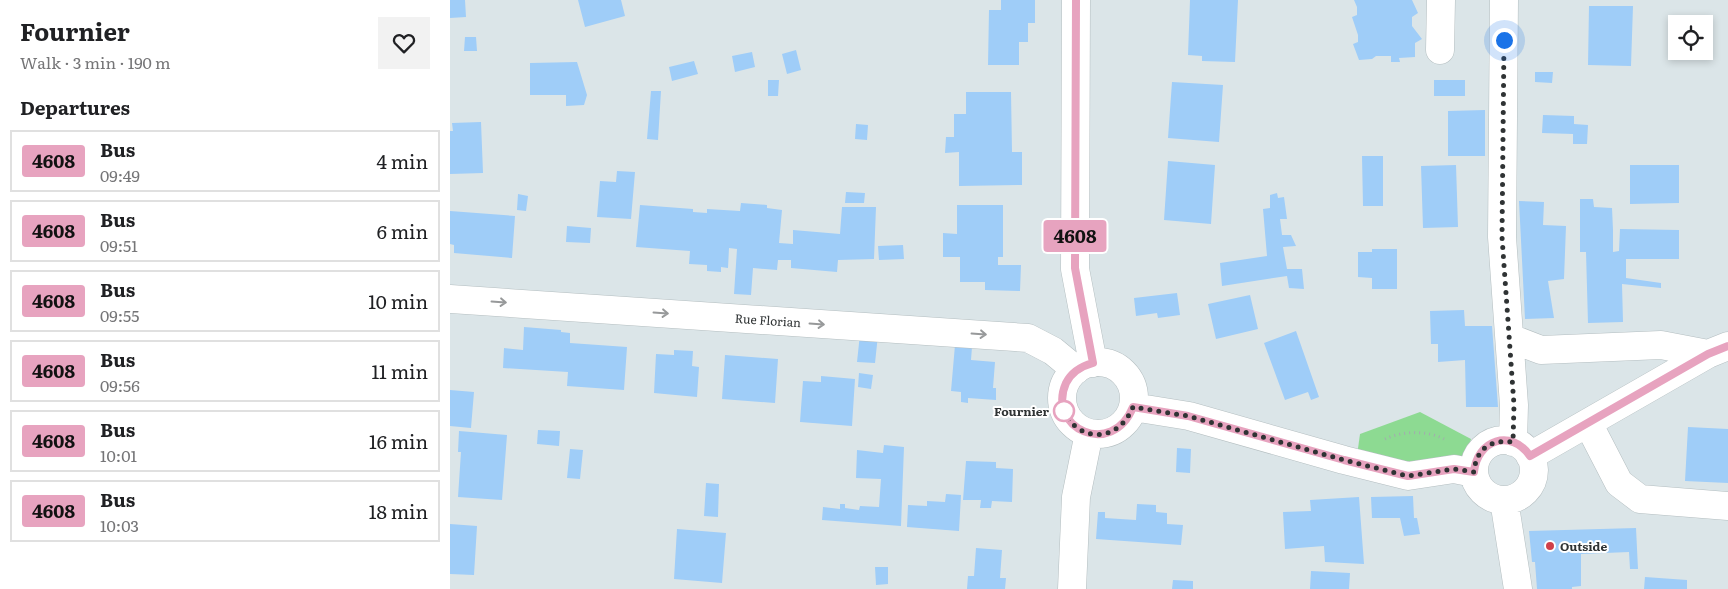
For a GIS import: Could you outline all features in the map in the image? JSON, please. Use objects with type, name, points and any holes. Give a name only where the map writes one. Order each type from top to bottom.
[{"type":"street","points":[[1076,0],[1075,268],[1085,367]]},
{"type":"street","points":[[1440,50],[1441,0]]},
{"type":"street","points":[[1504,0],[1502,237],[1514,405],[1521,449],[1534,466],[1530,486],[1514,498],[1495,499],[1487,495],[1476,481],[1474,472],[1477,458],[1488,445],[1496,442],[1521,449],[1588,423],[1718,350]]},
{"type":"street","name":"Rue Florian","points":[[450,299],[1028,338],[1085,367]]},
{"type":"street","points":[[1510,338],[1541,350],[1661,345],[1718,350]]},
{"type":"street","points":[[1105,363],[1115,367],[1124,374],[1131,384],[1134,395],[1133,407],[1128,417],[1117,429],[1100,434],[1089,433],[1079,429],[1070,421],[1064,411],[1062,400],[1068,378],[1085,367],[1105,363]]},
{"type":"street","points":[[1133,407],[1188,416],[1408,476],[1454,469],[1474,472]]},
{"type":"street","points":[[1588,423],[1619,483],[1640,499],[1728,506]]},
{"type":"street","points":[[1072,589],[1076,498],[1089,433]]},
{"type":"street","points":[[1504,500],[1518,589]]},
{"type":"green space","points":[[1420,412],[1471,439],[1465,461],[1356,463],[1360,434]]},
{"type":"building","points":[[450,0],[465,0],[466,17],[450,18]]},
{"type":"building","points":[[578,0],[621,0],[625,16],[585,27]]},
{"type":"building","points":[[1001,0],[1035,0],[1035,23],[1028,23],[1028,42],[1019,42],[1019,65],[988,65],[989,10],[1001,10]]},
{"type":"building","points":[[1190,0],[1238,0],[1235,62],[1202,61],[1202,56],[1188,55]]},
{"type":"building","points":[[1354,0],[1412,0],[1418,13],[1412,17],[1412,26],[1422,39],[1415,43],[1415,57],[1399,58],[1400,62],[1391,62],[1391,56],[1376,56],[1372,59],[1359,60],[1353,44],[1358,42],[1358,35],[1352,17],[1357,15],[1357,7]]},
{"type":"building","points":[[1589,6],[1633,6],[1631,66],[1588,65]]},
{"type":"building","points":[[465,37],[476,37],[477,51],[464,51]]},
{"type":"building","points":[[796,50],[801,70],[787,74],[782,54]]},
{"type":"building","points":[[752,52],[755,67],[735,72],[732,56]]},
{"type":"building","points":[[694,61],[698,74],[672,81],[669,67]]},
{"type":"building","points":[[577,62],[587,95],[584,105],[566,106],[566,95],[530,95],[530,63]]},
{"type":"building","points":[[1535,72],[1553,72],[1552,83],[1535,82]]},
{"type":"building","points":[[768,80],[779,80],[778,96],[768,96]]},
{"type":"building","points":[[1434,80],[1465,80],[1465,96],[1434,96]]},
{"type":"building","points":[[1172,82],[1223,85],[1219,142],[1168,138]]},
{"type":"building","points":[[651,91],[661,91],[658,140],[647,139]]},
{"type":"building","points":[[966,92],[1011,92],[1012,152],[1022,152],[1022,185],[959,186],[959,152],[945,153],[946,137],[954,137],[954,114],[966,114]]},
{"type":"building","points":[[1485,110],[1485,156],[1448,156],[1448,111]]},
{"type":"building","points":[[1543,115],[1574,116],[1574,124],[1588,125],[1587,144],[1573,144],[1573,134],[1542,133]]},
{"type":"building","points":[[481,122],[483,173],[450,174],[450,131],[453,131],[452,123]]},
{"type":"building","points":[[856,124],[868,125],[867,140],[855,139]]},
{"type":"building","points":[[1362,156],[1383,156],[1383,206],[1363,206]]},
{"type":"building","points":[[1168,161],[1215,165],[1211,224],[1164,220]]},
{"type":"building","points":[[1456,165],[1458,227],[1423,228],[1421,166]]},
{"type":"building","points":[[1630,165],[1679,165],[1679,203],[1630,204]]},
{"type":"building","points":[[617,171],[635,172],[631,219],[597,217],[600,181],[616,182]]},
{"type":"building","points":[[846,192],[865,193],[864,203],[845,203]]},
{"type":"building","points":[[1277,193],[1278,198],[1284,197],[1287,219],[1280,219],[1282,235],[1291,235],[1296,246],[1283,247],[1287,269],[1302,269],[1304,289],[1289,288],[1287,276],[1222,286],[1220,263],[1267,256],[1263,209],[1270,208],[1270,195]]},
{"type":"building","points":[[518,194],[528,196],[526,211],[517,210]]},
{"type":"building","points":[[1580,199],[1593,199],[1594,207],[1612,208],[1613,252],[1619,251],[1620,229],[1679,230],[1679,259],[1626,259],[1626,278],[1661,283],[1661,288],[1622,284],[1623,322],[1588,323],[1586,252],[1580,252]]},
{"type":"building","points":[[1519,201],[1544,202],[1543,225],[1566,226],[1564,279],[1548,281],[1554,318],[1525,319]]},
{"type":"building","points":[[741,203],[767,205],[767,208],[782,210],[779,243],[793,244],[793,230],[840,234],[842,207],[876,207],[874,259],[838,260],[837,272],[791,268],[791,260],[778,260],[777,270],[753,268],[751,295],[734,294],[737,249],[729,248],[728,268],[721,267],[721,272],[707,271],[707,265],[689,264],[690,251],[636,247],[640,205],[693,209],[693,212],[707,213],[707,209],[740,211]]},
{"type":"building","points":[[957,205],[1003,205],[1003,257],[998,257],[998,265],[1021,265],[1020,291],[985,290],[985,282],[960,282],[960,257],[943,257],[943,233],[957,234]]},
{"type":"building","points":[[450,211],[515,216],[512,258],[454,253],[454,245],[450,244]]},
{"type":"building","points":[[567,226],[591,228],[590,243],[566,242]]},
{"type":"building","points":[[903,245],[904,259],[879,260],[878,246]]},
{"type":"building","points":[[1372,249],[1397,249],[1397,289],[1372,289],[1372,278],[1358,277],[1358,252],[1372,252]]},
{"type":"building","points":[[1177,293],[1180,315],[1158,318],[1157,313],[1136,316],[1134,298]]},
{"type":"building","points":[[1250,295],[1258,329],[1216,339],[1208,304]]},
{"type":"building","points":[[1464,310],[1465,326],[1492,326],[1498,407],[1466,407],[1465,360],[1438,362],[1438,344],[1431,344],[1430,311]]},
{"type":"building","points":[[524,327],[561,330],[561,332],[570,333],[570,343],[627,347],[624,390],[567,386],[568,372],[503,368],[504,348],[523,350]]},
{"type":"building","points":[[1296,331],[1319,397],[1311,400],[1308,392],[1285,400],[1264,343]]},
{"type":"building","points":[[860,334],[878,335],[875,363],[857,362]]},
{"type":"building","points":[[955,345],[972,347],[971,360],[995,362],[993,388],[996,388],[996,400],[968,398],[968,403],[961,402],[961,392],[951,391]]},
{"type":"building","points":[[674,350],[693,351],[692,366],[699,367],[697,397],[654,393],[656,354],[674,355]]},
{"type":"building","points":[[725,355],[778,359],[775,403],[722,399]]},
{"type":"building","points":[[859,373],[873,375],[871,389],[858,387]]},
{"type":"building","points":[[821,376],[855,379],[852,426],[800,422],[803,381],[821,382]]},
{"type":"building","points":[[450,390],[474,392],[471,428],[450,426]]},
{"type":"building","points":[[1688,427],[1728,429],[1728,483],[1685,481]]},
{"type":"building","points":[[538,430],[560,431],[559,446],[537,444]]},
{"type":"building","points":[[459,431],[507,435],[502,500],[458,497],[461,452],[458,452]]},
{"type":"building","points":[[884,445],[904,447],[901,526],[822,520],[823,507],[840,509],[840,504],[845,504],[845,508],[859,510],[860,506],[879,507],[881,479],[856,478],[857,450],[883,453]]},
{"type":"building","points":[[1177,448],[1191,449],[1190,473],[1176,472]]},
{"type":"building","points":[[570,449],[583,450],[580,479],[567,478]]},
{"type":"building","points":[[966,461],[996,462],[996,468],[1013,469],[1012,502],[992,501],[991,508],[980,508],[981,500],[963,500]]},
{"type":"building","points":[[706,483],[719,484],[718,517],[704,516]]},
{"type":"building","points":[[946,494],[961,495],[959,531],[907,527],[908,505],[927,506],[927,501],[945,502]]},
{"type":"building","points":[[1413,496],[1414,518],[1417,518],[1420,534],[1404,536],[1400,518],[1372,518],[1371,497]]},
{"type":"building","points":[[1359,497],[1364,564],[1325,562],[1324,546],[1285,549],[1283,512],[1311,511],[1310,500]]},
{"type":"building","points":[[1137,504],[1156,505],[1156,512],[1167,513],[1167,524],[1183,525],[1181,545],[1096,539],[1098,512],[1105,512],[1105,518],[1136,520]]},
{"type":"building","points":[[450,524],[477,526],[474,575],[450,574]]},
{"type":"building","points":[[1636,528],[1638,569],[1630,569],[1629,552],[1581,554],[1581,586],[1572,587],[1572,589],[1537,589],[1535,562],[1532,562],[1529,531]]},
{"type":"building","points":[[677,529],[726,533],[722,583],[674,579]]},
{"type":"building","points":[[976,548],[1002,550],[1000,578],[1006,578],[1005,589],[967,589],[968,576],[974,576]]},
{"type":"building","points":[[875,567],[888,567],[888,584],[876,585]]},
{"type":"building","points":[[1311,571],[1350,573],[1349,589],[1310,589]]},
{"type":"building","points":[[1645,577],[1687,580],[1687,589],[1644,589]]},
{"type":"building","points":[[1173,580],[1193,581],[1193,589],[1172,589]]},
{"type":"bus line","name":"4608","points":[[1076,0],[1075,268],[1093,363],[1084,365],[1068,378],[1062,400],[1064,411],[1070,421],[1079,429],[1089,433],[1100,434],[1112,432],[1121,426],[1133,407],[1188,416],[1408,476],[1454,469],[1474,472],[1477,458],[1488,445],[1504,440],[1513,442],[1520,445],[1530,456],[1708,354],[1728,346]]},
{"type":"place","name":"Fournier","points":[[1064,411]]},
{"type":"place","name":"Outside","points":[[1550,546]]},
{"type":"route","points":[[1064,411],[1070,421],[1079,429],[1089,433],[1100,434],[1112,432],[1121,426],[1133,407],[1188,416],[1408,476],[1454,469],[1474,472],[1477,458],[1488,445],[1504,440],[1513,442],[1514,405],[1502,237],[1504,40]]}]
